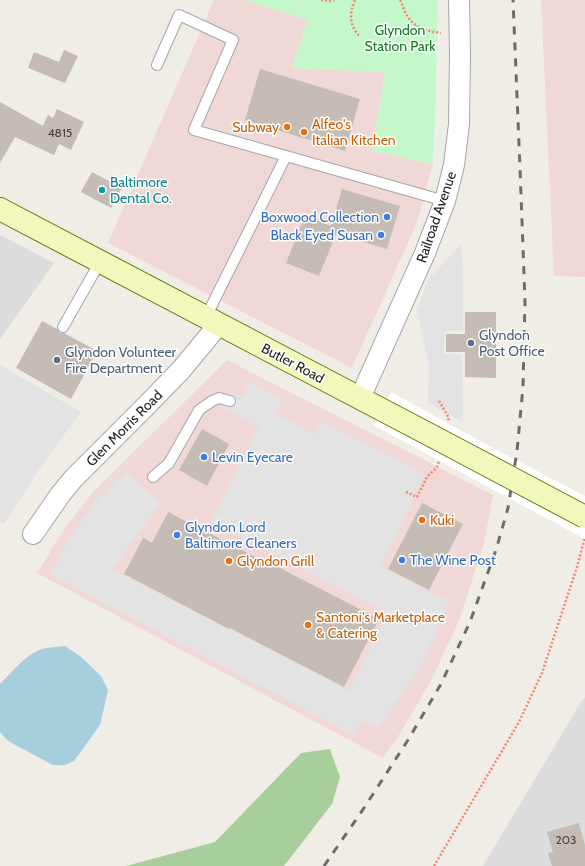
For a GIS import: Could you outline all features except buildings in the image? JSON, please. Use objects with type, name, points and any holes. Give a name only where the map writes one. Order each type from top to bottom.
[{"type":"main road","name":"Butler Road","points":[[0,210],[585,517]]},
{"type":"street","name":"Railroad Avenue","points":[[360,398],[425,253],[445,201],[454,165],[459,124],[459,0]]},
{"type":"street","name":"Glen Morris Road","points":[[32,534],[56,500],[73,480],[172,379],[202,346],[213,321]]},
{"type":"lane","points":[[157,65],[179,15],[233,40],[194,130],[445,201]]},
{"type":"lane","points":[[213,321],[286,156]]},
{"type":"lane","points":[[63,327],[100,262]]},
{"type":"lane","points":[[153,477],[169,463],[199,410],[205,405],[219,398],[230,401]]},
{"type":"path","points":[[321,0],[334,0]]},
{"type":"path","points":[[355,0],[350,15],[351,24],[360,37]]},
{"type":"path","points":[[400,0],[408,18],[422,29],[433,32],[459,35]]},
{"type":"path","points":[[434,866],[519,722],[542,672],[577,567],[585,537]]},
{"type":"shaded area","points":[[214,0],[245,0],[308,20],[292,68],[385,72],[372,151],[433,164],[417,222],[352,368],[108,243]]},
{"type":"shaded area","points":[[541,0],[585,0],[585,277],[554,276]]},
{"type":"shaded area","points":[[0,235],[54,263],[0,339]]},
{"type":"shaded area","points":[[462,244],[463,331],[445,331],[444,354],[462,354],[463,422],[428,403],[429,366],[417,310],[429,278]]},
{"type":"shaded area","points":[[227,360],[493,495],[484,543],[460,618],[432,679],[399,735],[383,758],[37,573],[65,528],[94,491]]},
{"type":"shaded area","points":[[0,365],[81,412],[44,462],[4,524],[0,521]]},
{"type":"shaded area","points":[[250,382],[283,399],[276,414],[314,434],[320,421],[426,475],[380,566],[449,601],[438,629],[419,669],[378,728],[362,720],[353,735],[51,575],[69,539],[94,503],[126,471],[160,504],[112,569],[349,691],[388,613],[211,522],[259,427],[222,407],[230,391],[242,397]]},
{"type":"shaded area","points":[[585,697],[585,866],[483,866],[581,702]]},
{"type":"green space","name":"Glyndon Station Park","points":[[245,0],[438,0],[433,164],[372,151],[385,72],[292,68],[308,20]]},
{"type":"green space","points":[[330,749],[340,777],[332,804],[284,866],[126,866],[215,842],[301,753]]},
{"type":"water","points":[[65,646],[80,656],[101,676],[108,690],[100,725],[74,761],[65,765],[53,765],[8,741],[0,732],[0,684],[27,657],[37,651],[51,647]]},
{"type":"pier","points":[[391,392],[585,496],[585,539],[373,425]]},
{"type":"railway","points":[[324,866],[408,740],[441,684],[470,622],[496,550],[508,508],[517,451],[523,387],[525,301],[513,0]]},
{"type":"place","name":"Subway","points":[[287,127]]},
{"type":"place","name":"Alfeo's Italian Kitchen","points":[[304,132]]},
{"type":"place","name":"Baltimore Dental Co.","points":[[102,190]]},
{"type":"place","name":"Boxwood Collection","points":[[387,217]]},
{"type":"place","name":"Black Eyed Susan","points":[[381,235]]},
{"type":"place","name":"Glyndon Post Office","points":[[471,343]]},
{"type":"place","name":"Glyndon Volunteer Fire Department","points":[[57,360]]},
{"type":"place","name":"Levin Eyecare","points":[[204,457]]},
{"type":"place","name":"Kuki","points":[[422,520]]},
{"type":"place","name":"Glyndon Lord Baltimore Cleaners","points":[[177,535]]},
{"type":"place","name":"The Wine Post","points":[[402,560]]},
{"type":"place","name":"Glyndon Grill","points":[[229,561]]},
{"type":"place","name":"Santoni's Marketplace & Catering","points":[[308,625]]}]
